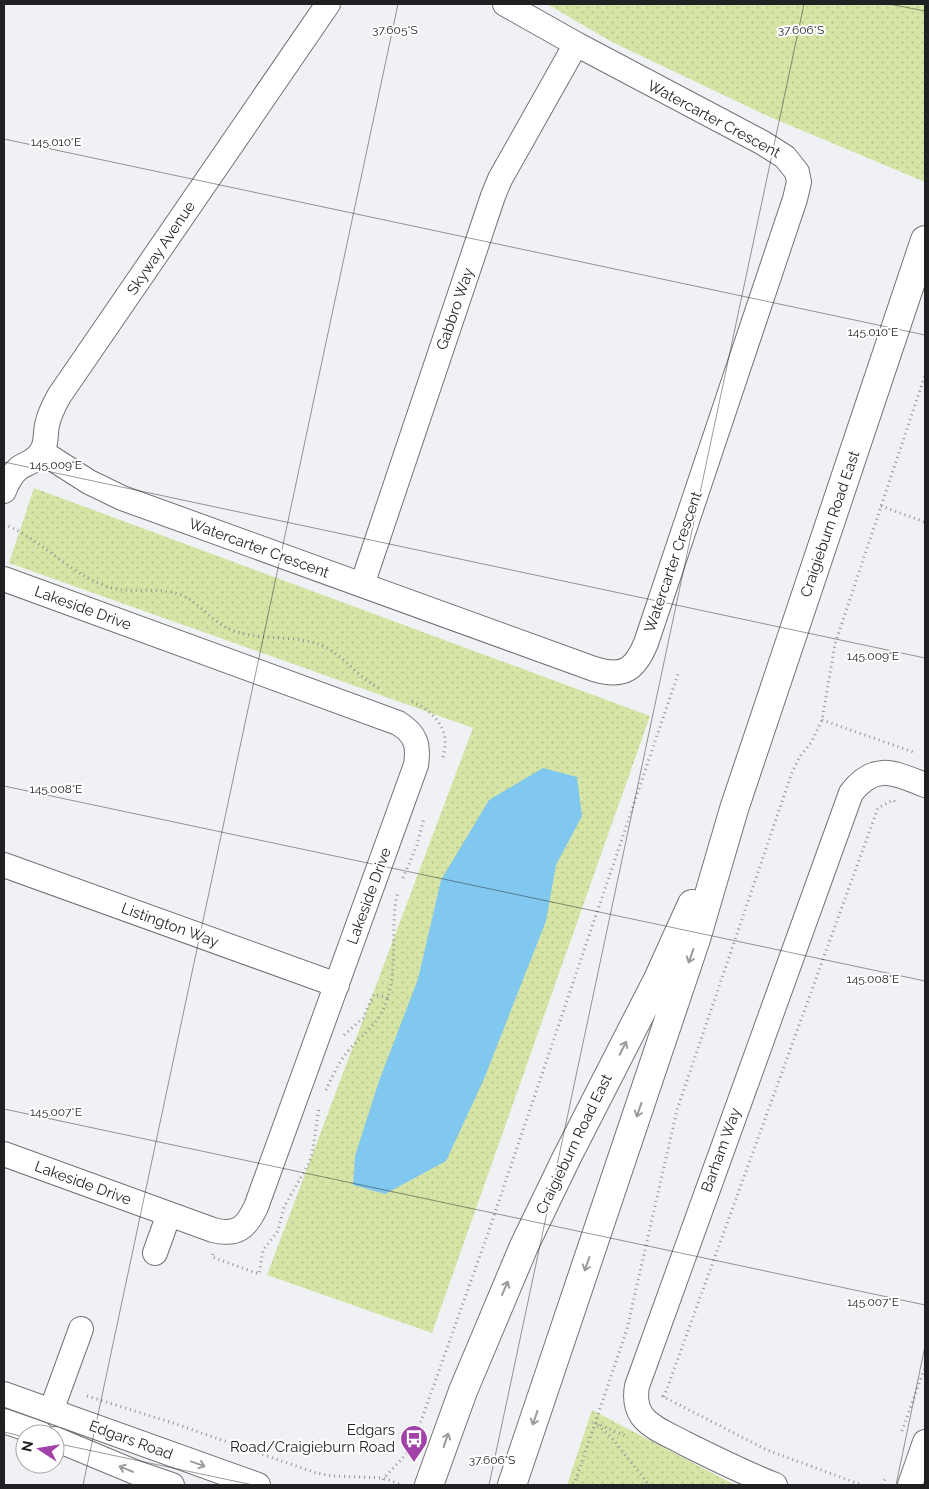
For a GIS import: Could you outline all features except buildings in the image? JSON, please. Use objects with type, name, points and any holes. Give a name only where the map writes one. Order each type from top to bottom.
[{"type":"main road","name":"Craigieburn Road East","points":[[512,1485],[696,939],[734,809],[925,240]]},
{"type":"main road","name":"Craigieburn Road East","points":[[429,1485],[486,1332],[524,1246],[658,979],[734,809]]},
{"type":"street","name":"Skyway Avenue","points":[[42,452],[48,420],[59,396],[328,4]]},
{"type":"street","name":"Watercarter Crescent","points":[[42,452],[89,482],[122,498],[602,672],[623,672],[630,669],[641,655],[792,208],[799,182],[796,172],[785,157],[763,143],[576,44],[505,4]]},
{"type":"street","name":"Gabbro Way","points":[[362,585],[493,196],[507,166],[576,44]]},
{"type":"street","points":[[4,491],[12,475],[18,469],[32,462],[42,452]]},
{"type":"street","name":"Lakeside Drive","points":[[4,579],[398,723],[406,728],[412,736],[418,752],[416,765],[256,1207],[250,1220],[243,1227],[225,1233],[4,1154]]},
{"type":"street","name":"Barham Way","points":[[775,1485],[713,1458],[659,1430],[641,1414],[637,1405],[637,1386],[851,793],[868,776],[881,772],[896,774],[925,784]]},
{"type":"street","name":"Listington Way","points":[[4,865],[337,985]]},
{"type":"street","points":[[155,1253],[169,1214]]},
{"type":"street","points":[[51,1411],[81,1329]]},
{"type":"street","name":"Edgars Road","points":[[4,1394],[258,1485]]},
{"type":"street","points":[[910,1485],[925,1442]]},
{"type":"street","name":"Edgars Road","points":[[65,1443],[172,1485]]},
{"type":"path","points":[[574,1485],[627,1329],[677,1110],[791,775],[800,756],[811,744],[822,720],[835,644],[925,375]]},
{"type":"path","points":[[881,506],[925,522]]},
{"type":"path","points":[[382,1485],[384,1478],[405,1456],[415,1438],[485,1242],[678,674]]},
{"type":"path","points":[[664,1397],[878,808],[893,800],[903,804]]},
{"type":"path","points":[[899,1439],[925,1367]]},
{"type":"path","points":[[637,1386],[664,1397],[766,1450],[862,1485]]},
{"type":"path","points":[[59,1388],[173,1423],[316,1473],[333,1476],[384,1478],[402,1485]]},
{"type":"path","points":[[596,1423],[612,1438],[649,1485]]},
{"type":"path","points":[[882,1485],[889,1467]]},
{"type":"green space","points":[[547,4],[925,4],[925,182],[770,117],[612,42]]},
{"type":"green space","points":[[34,488],[650,716],[432,1333],[267,1275],[473,728],[9,563]]},
{"type":"green space","points":[[592,1410],[735,1485],[567,1485]]},
{"type":"water","points":[[543,768],[577,777],[582,816],[556,865],[546,921],[484,1079],[446,1161],[385,1194],[353,1185],[355,1156],[379,1081],[418,979],[441,880],[489,800]]},
{"type":"place","name":"Edgars Road/Craigieburn Road","points":[[414,1463]]}]
